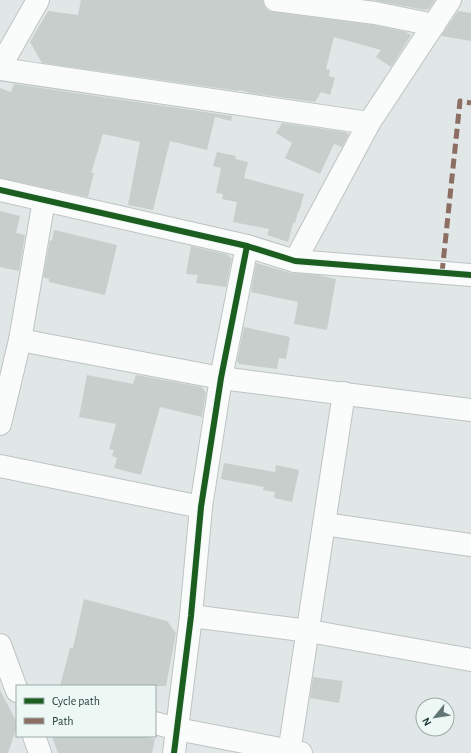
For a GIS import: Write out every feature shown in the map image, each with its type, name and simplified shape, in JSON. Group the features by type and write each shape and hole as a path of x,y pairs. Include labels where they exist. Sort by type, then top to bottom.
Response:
{"street":[{"path":"38,0 6,45 0,68 369,123"},
{"path":"275,0 375,6 434,25"},
{"path":"295,261 369,123 450,0"},
{"path":"0,190 247,246 295,261 471,275"},
{"path":"0,424 20,340 44,200"},
{"path":"174,753 191,616 201,507 221,378 247,246"},
{"path":"20,340 221,378 471,410"},
{"path":"156,723 177,729 293,752 308,631 344,393"},
{"path":"0,466 201,507"},
{"path":"324,524 471,545"},
{"path":"191,616 308,631 471,660"},
{"path":"0,645 12,686"},
{"path":"34,737 40,753"}],"building":[{"path":"81,0 263,0 267,10 273,12 373,25 406,32 411,35 391,67 376,57 381,50 334,37 326,69 330,70 329,76 335,78 330,95 321,92 315,102 42,63 30,42 48,11 78,15"},
{"path":"372,0 435,0 429,9 425,10"},
{"path":"458,11 471,13 471,41 441,36"},
{"path":"14,84 232,116 231,121 215,117 207,150 170,141 153,210 128,205 140,142 103,134 91,173 94,173 88,197 0,178 0,88 11,92"},
{"path":"282,123 345,132 349,134 342,147 334,144 320,174 285,158 292,143 276,133"},
{"path":"217,152 236,156 235,159 248,162 244,178 304,194 295,223 293,223 288,242 267,235 269,229 233,222 237,202 222,199 223,194 216,193 221,168 213,166"},
{"path":"0,211 20,216 16,233 25,235 19,271 0,267"},
{"path":"54,230 117,245 105,295 49,282 49,279 43,277 50,240 52,241"},
{"path":"191,246 229,255 229,257 232,258 226,287 196,283 198,275 186,274"},
{"path":"256,263 291,273 318,275 336,279 327,330 294,324 298,302 251,292"},
{"path":"244,327 290,337 286,359 279,358 277,369 239,364 237,361"},
{"path":"87,375 133,384 136,375 202,387 206,393 202,417 160,407 141,475 114,468 117,458 112,456 114,450 109,449 116,424 79,417"},
{"path":"224,463 275,472 276,465 299,470 292,502 274,498 275,492 263,490 264,487 221,479"},
{"path":"84,599 167,621 176,633 166,686 60,685 70,648 73,648"},
{"path":"313,677 343,681 339,703 310,698"},
{"path":"0,690 16,721 16,729 8,753 0,753"},
{"path":"52,737 144,737 155,739 152,753 58,753"}],"marked path":[{"path":"442,273 460,101 471,103"}],"cycle path":[{"path":"0,190 247,246 295,261 471,275"},
{"path":"174,753 191,616 201,507 221,378 247,246"}]}
